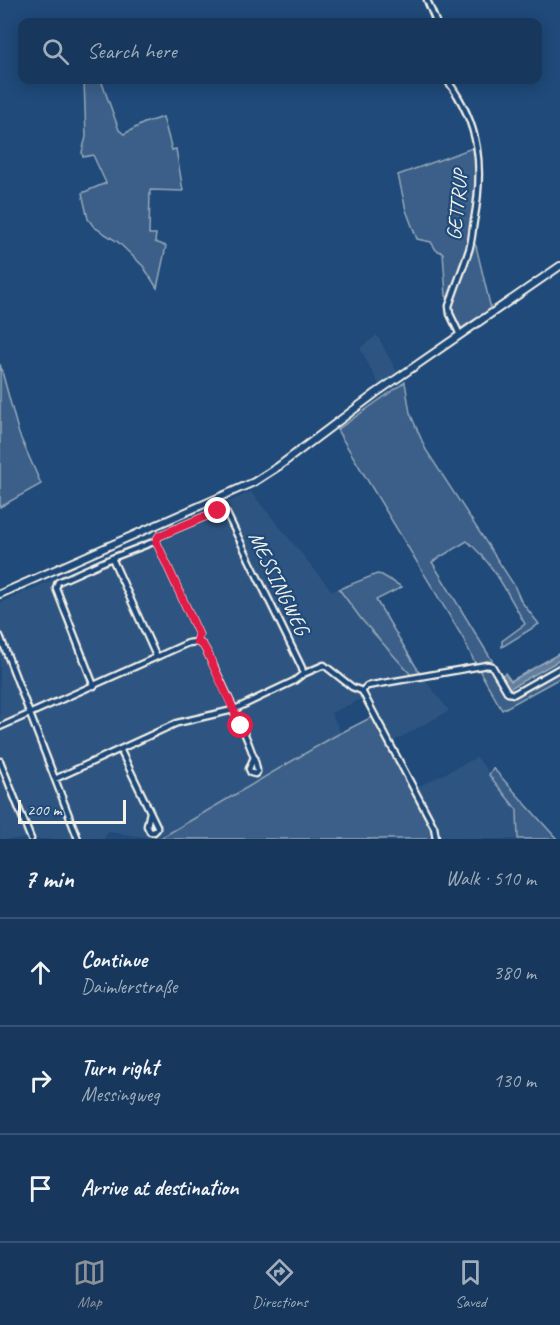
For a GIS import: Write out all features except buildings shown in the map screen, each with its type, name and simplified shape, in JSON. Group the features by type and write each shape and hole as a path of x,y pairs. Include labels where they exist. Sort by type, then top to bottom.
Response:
{"main road":[{"path":"0,594 254,482 376,393 560,266"}],"street":[{"path":"427,0 434,18"},
{"name":"GETTRUP","path":"450,84 459,96 470,119 479,172 479,190 471,243 449,306 451,318 460,334"},
{"name":"MESSINGWEG","path":"156,541 159,536 218,511 226,512 303,674"},
{"path":"94,686 56,586 58,582 112,558 156,541 199,635 197,642"},
{"path":"112,558 156,656"},
{"path":"0,636 78,839"},
{"path":"0,727 156,656 188,643 197,642 203,645 207,652 254,757"},
{"path":"362,692 367,687 487,665 492,666 508,693 514,694 560,668"},
{"path":"55,779 177,723 233,710 294,681 303,674 326,666 352,687 362,692 434,827 436,839"},
{"path":"120,749 150,812"},
{"path":"0,761 31,839"}],"shaded area":[{"path":"84,84 102,84 119,130 124,134 144,123 163,117 172,150 176,149 183,191 150,190 149,234 156,234 155,242 166,246 157,288 143,266 118,242 94,227 88,219 82,193 106,183 93,155 83,157 86,137"},
{"path":"475,147 478,188 466,251 449,299 446,296 443,253 436,250 431,242 417,239 406,210 398,175"},
{"path":"472,240 476,246 491,309 460,329 454,322 450,306"},
{"path":"377,335 398,374 380,387 360,348"},
{"path":"0,364 19,434 41,484 0,507"},
{"path":"405,382 410,413 426,450 514,585 521,601 539,624 502,647 502,641 525,624 500,580 477,550 467,541 432,562 498,673 493,665 476,665 463,638 337,430"},
{"path":"251,492 332,591 339,589 362,620 414,678 423,677 449,711 392,742 368,696 331,713 341,733 159,839 108,832 104,839 0,839 0,603"},
{"path":"377,574 402,587 376,600 421,675 412,676 362,620 339,589"},
{"path":"560,653 560,660 509,689 501,676 505,673 511,681"},
{"path":"478,668 491,668 506,694 514,696 560,669 560,678 502,710"},
{"path":"372,717 434,835 434,839 159,839 333,737"},
{"path":"477,757 517,810 518,839 439,839 438,830 416,788"},
{"path":"493,768 557,839 518,839 517,810 489,775"}],"route":[{"path":"218,511 159,536 156,541 199,635 197,642 203,645 207,652 241,726"}]}
